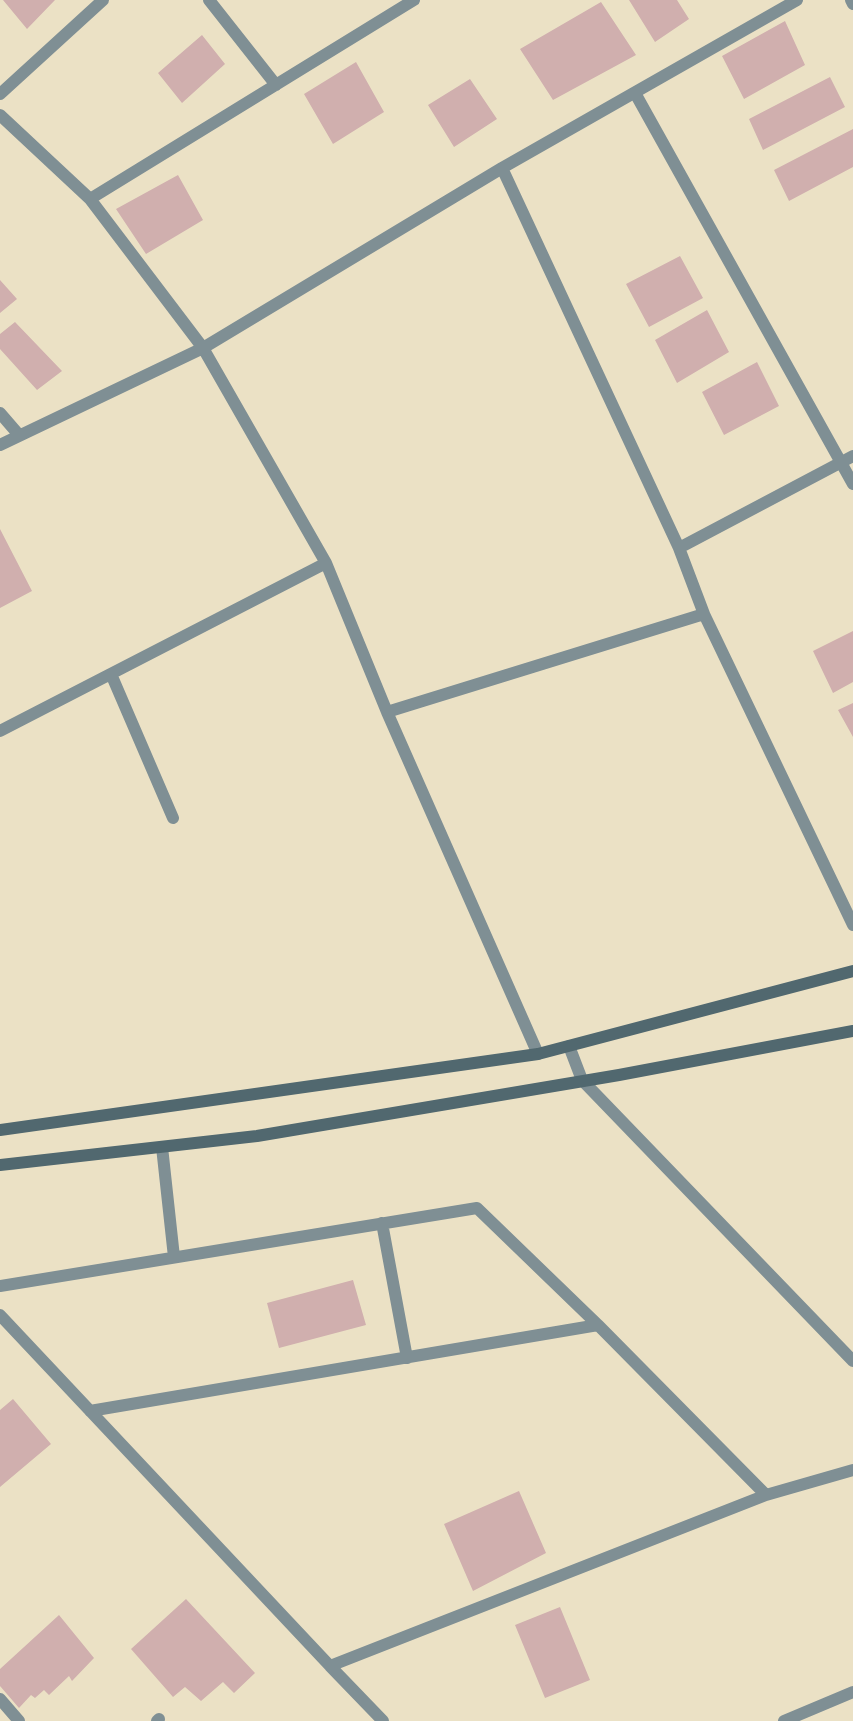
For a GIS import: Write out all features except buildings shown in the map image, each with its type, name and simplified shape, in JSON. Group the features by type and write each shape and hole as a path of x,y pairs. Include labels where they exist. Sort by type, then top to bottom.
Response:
{"main road":[{"path":"0,1130 538,1054 853,971"},
{"path":"0,1165 257,1136 853,1031"}],"street":[{"path":"0,94 103,0"},
{"path":"209,0 276,85"},
{"path":"90,200 414,0"},
{"path":"0,445 203,348 502,168 798,0"},
{"path":"851,0 853,4"},
{"path":"635,93 847,459 853,484"},
{"path":"0,115 90,200 203,348 326,563 387,712 538,1054"},
{"path":"502,168 679,548 704,614 853,925"},
{"path":"0,413 20,435"},
{"path":"679,548 847,459"},
{"path":"0,731 326,563"},
{"path":"387,712 704,614"},
{"path":"112,674 174,818"},
{"path":"569,1046 582,1080 853,1361"},
{"path":"162,1147 174,1257"},
{"path":"0,1286 477,1208 598,1325 766,1495"},
{"path":"382,1223 407,1358"},
{"path":"0,1315 383,1721"},
{"path":"90,1411 598,1325"},
{"path":"330,1666 766,1495 853,1470"},
{"path":"784,1721 853,1692"},
{"path":"0,1699 19,1721"}]}
